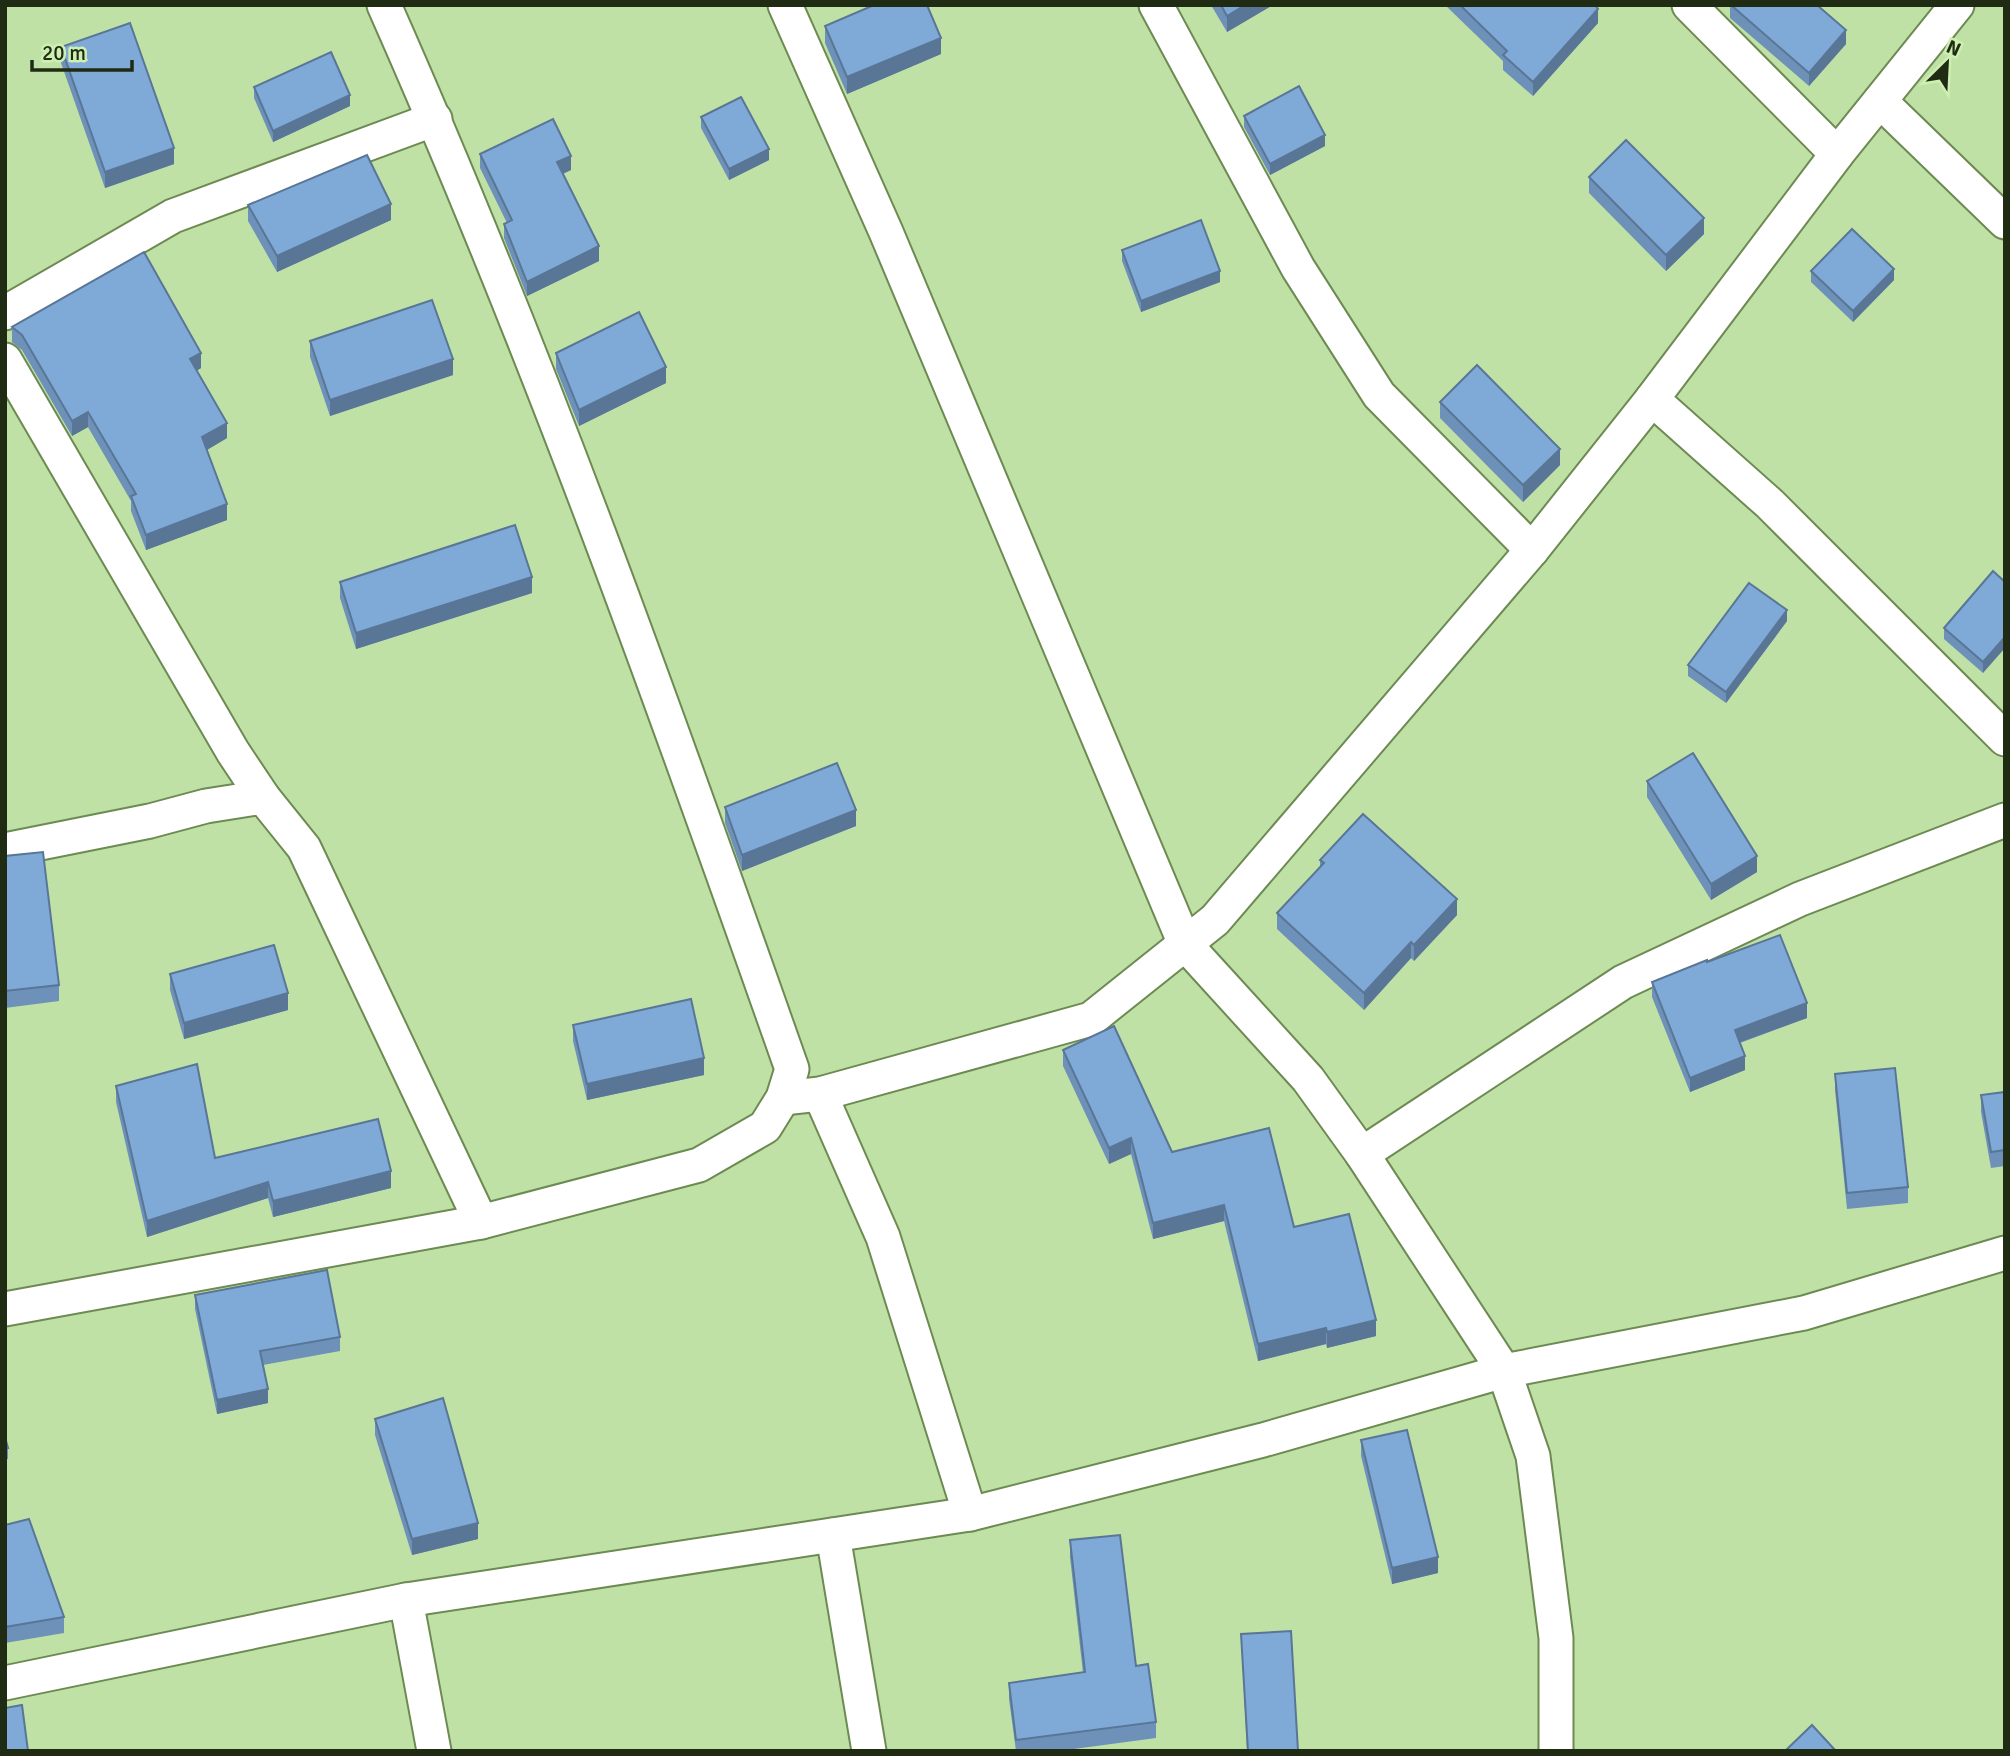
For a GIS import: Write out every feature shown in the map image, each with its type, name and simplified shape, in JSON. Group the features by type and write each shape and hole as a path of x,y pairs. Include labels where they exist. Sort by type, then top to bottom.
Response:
{"street":[{"path":"5,1309 481,1222 699,1165 765,1127 783,1098 792,1069 662,699 530,356 435,119 384,5"},
{"path":"785,5 892,245 1185,944 1308,1079 1362,1154 1504,1371 1533,1456 1556,1638 1556,1751"},
{"path":"1156,5 1297,268 1379,395 1532,550"},
{"path":"1689,5 1837,154"},
{"path":"783,1098 820,1094 1091,1019 1215,920 1532,550 1652,399 1837,154 1956,5"},
{"path":"1880,100 2005,222"},
{"path":"5,313 173,215 435,119"},
{"path":"5,360 233,752 263,797 304,848 481,1222"},
{"path":"1652,399 1770,504 2005,739"},
{"path":"205,806 233,752"},
{"path":"5,850 150,821 205,806 263,797"},
{"path":"1362,1154 1623,982 1800,899 2005,820"},
{"path":"820,1094 883,1237 971,1514"},
{"path":"5,1683 406,1600 971,1514 1263,1440 1504,1371 1804,1313 2005,1252"},
{"path":"833,1535 869,1751"},
{"path":"406,1600 435,1751"}],"building":[{"path":"874,5 927,5 941,38 847,77 825,26"},
{"path":"1221,5 1245,5 1227,16"},
{"path":"1460,5 1595,5 1598,9 1533,82 1503,55 1507,51"},
{"path":"1731,5 1817,5 1846,30 1809,73"},
{"path":"130,23 174,148 105,172 61,47"},
{"path":"331,52 350,95 273,131 254,87"},
{"path":"1299,86 1325,135 1270,164 1244,116"},
{"path":"741,97 769,149 729,169 701,117"},
{"path":"553,119 571,156 557,162 599,246 527,282 504,224 512,220 480,154"},
{"path":"1626,140 1704,218 1666,255 1589,177"},
{"path":"367,155 391,204 277,256 248,205"},
{"path":"1201,220 1220,271 1141,301 1122,250"},
{"path":"1852,229 1894,269 1853,311 1811,271"},
{"path":"144,252 201,353 190,359 227,423 202,437 227,504 146,535 131,496 136,494 88,412 72,421 22,335 12,327"},
{"path":"432,300 453,359 330,400 310,341"},
{"path":"639,312 666,367 579,410 556,353"},
{"path":"1477,365 1560,449 1523,485 1440,402"},
{"path":"515,525 532,577 356,633 340,582"},
{"path":"1993,571 2005,582 2005,637 1983,662 1944,628"},
{"path":"1749,583 1787,610 1726,692 1688,665"},
{"path":"1693,753 1757,856 1711,884 1647,781"},
{"path":"837,763 856,810 742,855 725,807"},
{"path":"1363,814 1457,899 1414,945 1411,942 1364,993 1277,913 1324,863 1320,860"},
{"path":"43,852 59,985 5,991 5,856"},
{"path":"1780,935 1807,1003 1735,1030 1745,1056 1690,1078 1652,982"},
{"path":"274,945 288,993 184,1023 170,974"},
{"path":"691,999 704,1058 587,1084 573,1025"},
{"path":"1114,1026 1172,1152 1269,1128 1294,1227 1349,1214 1376,1320 1327,1332 1326,1328 1258,1344 1224,1205 1153,1223 1131,1138 1109,1148 1063,1050"},
{"path":"197,1064 215,1158 378,1119 391,1171 273,1201 268,1182 147,1221 116,1086"},
{"path":"1895,1068 1908,1187 1847,1193 1835,1074"},
{"path":"2005,1092 2005,1150 1991,1152 1981,1095"},
{"path":"327,1270 340,1337 260,1351 268,1389 217,1400 195,1295"},
{"path":"443,1398 478,1523 412,1539 375,1419"},
{"path":"1407,1430 1438,1557 1392,1568 1361,1440"},
{"path":"29,1519 64,1617 5,1627 5,1525"},
{"path":"1120,1535 1136,1666 1148,1664 1156,1722 1016,1740 1009,1683 1085,1672 1070,1540"},
{"path":"1291,1631 1298,1751 1248,1751 1241,1634"},
{"path":"22,1705 28,1751 5,1751 5,1708"},
{"path":"1812,1725 1836,1751 1785,1751"}]}
